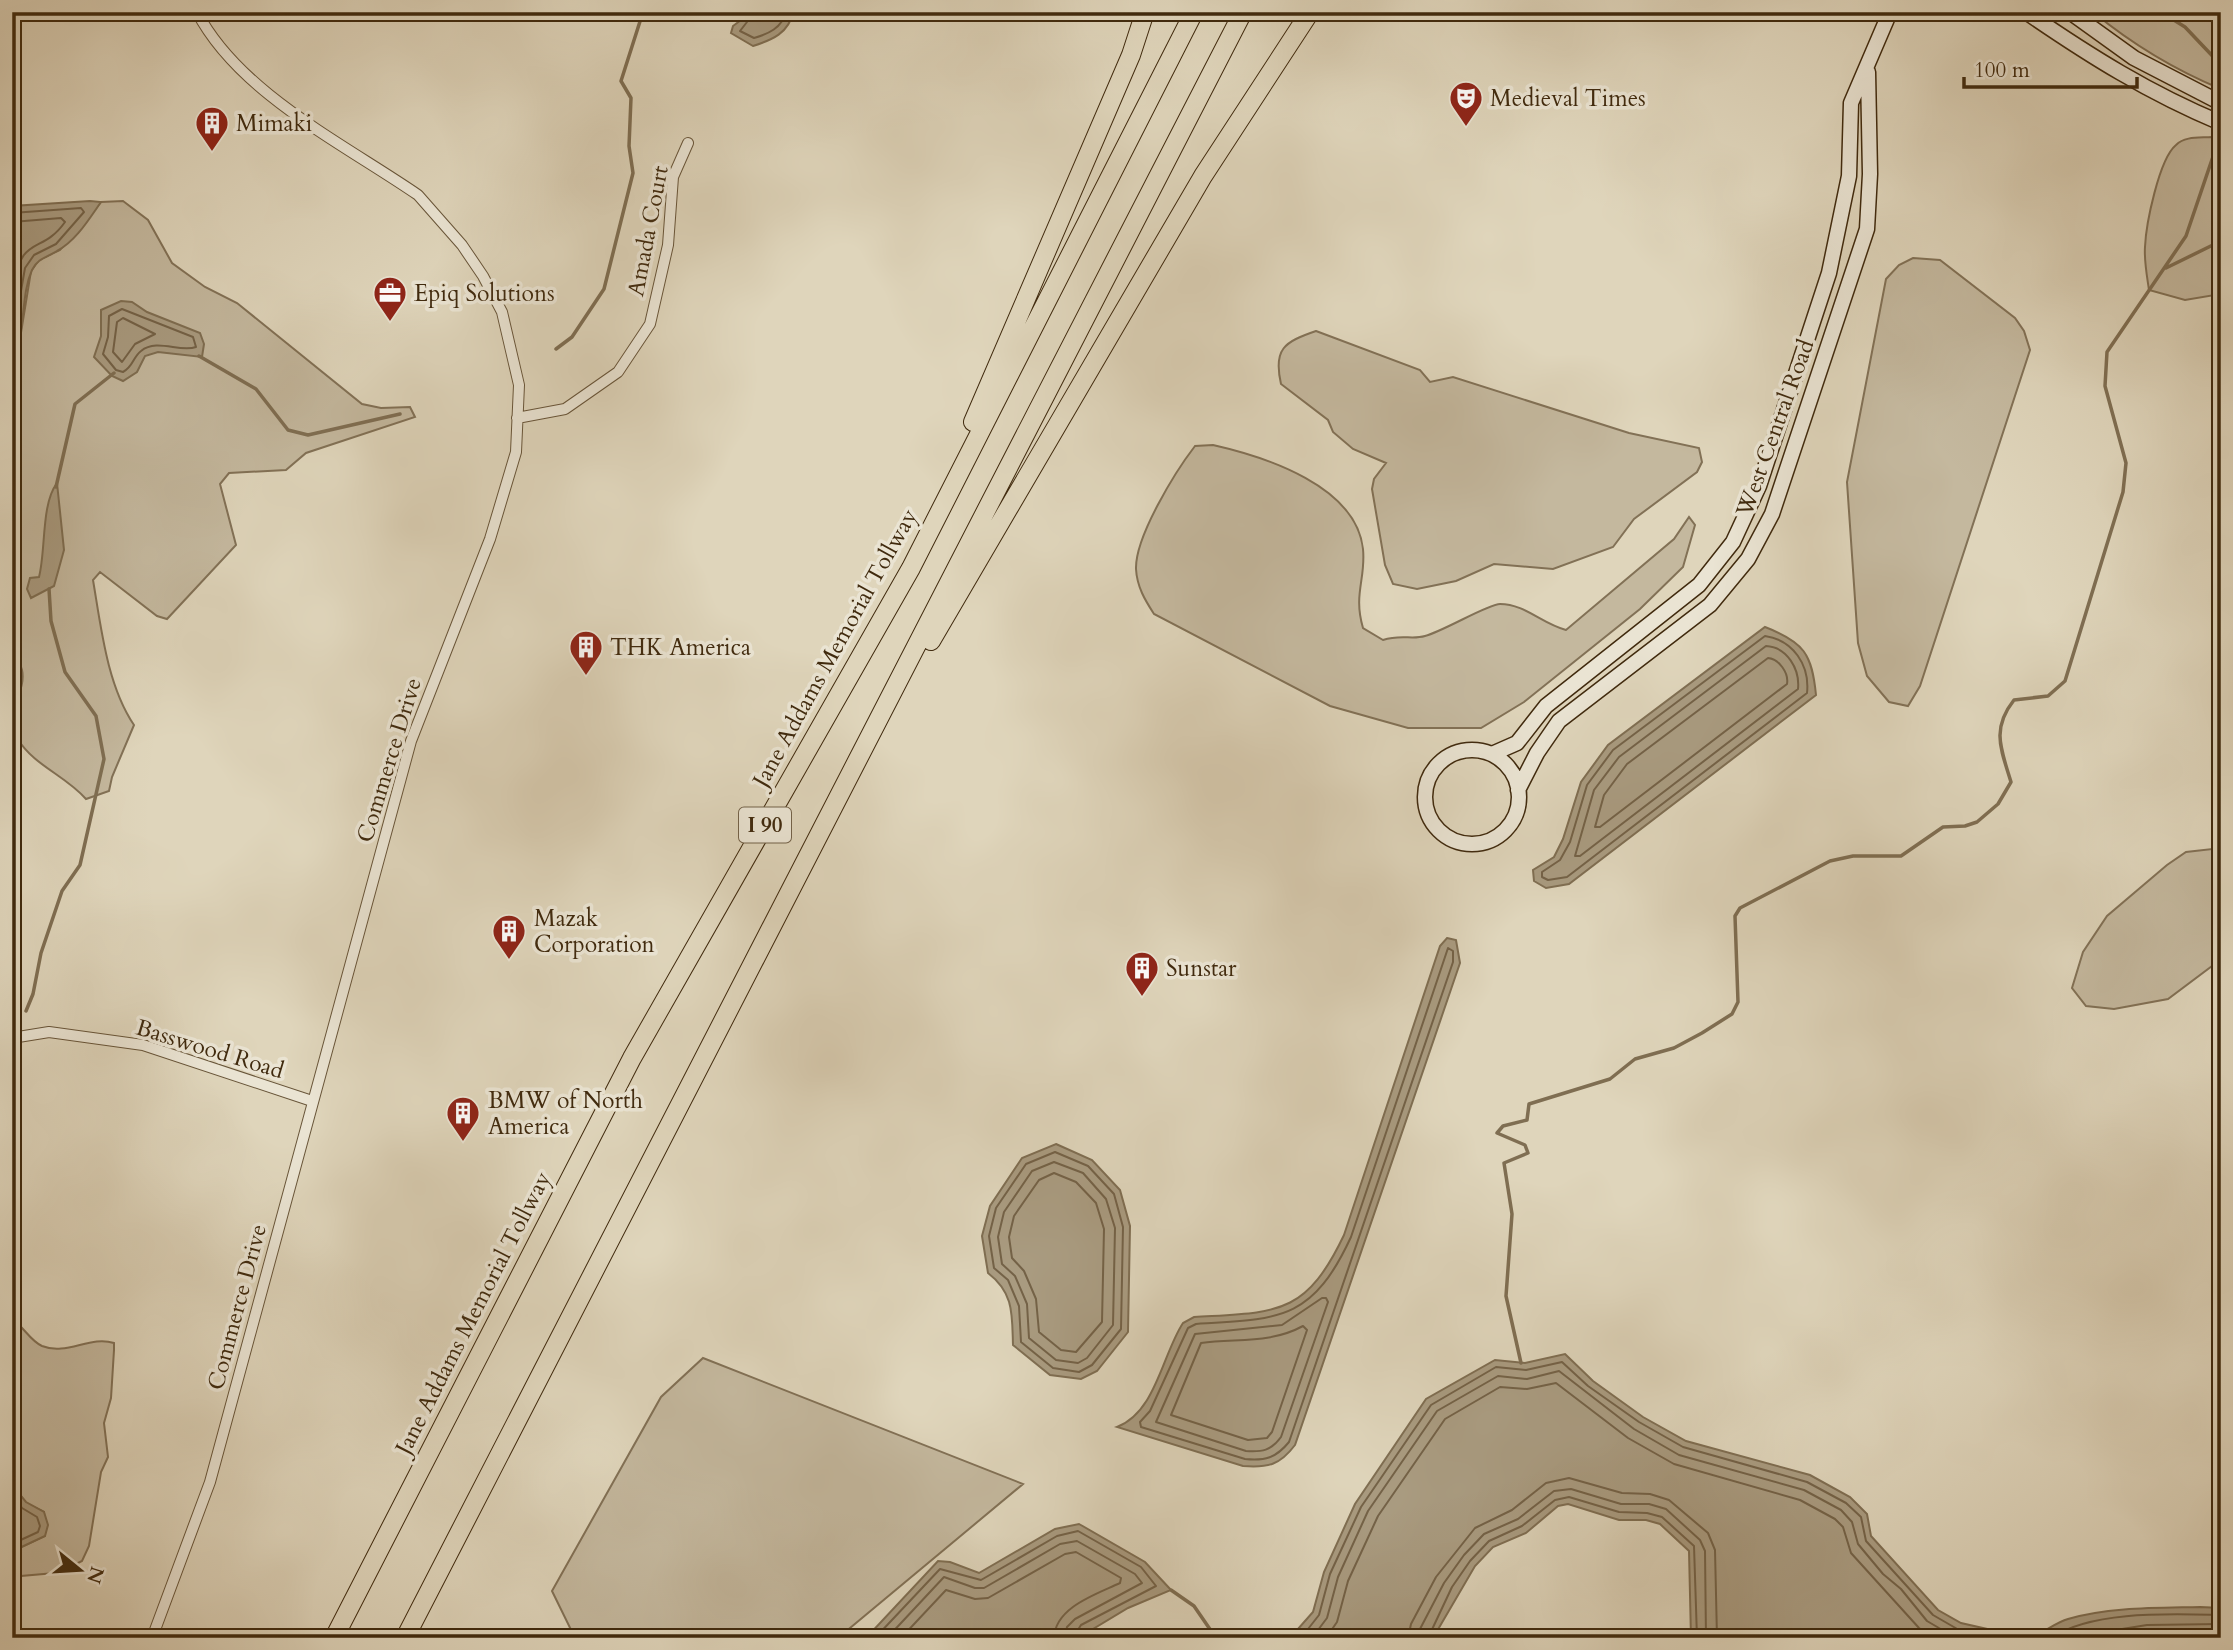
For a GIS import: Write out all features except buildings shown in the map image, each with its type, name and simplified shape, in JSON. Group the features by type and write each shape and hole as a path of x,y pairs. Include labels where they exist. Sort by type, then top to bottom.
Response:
{"highway":[{"path":"911,568 1131,55 1145,12"},
{"name":"Jane Addams Memorial Tollway","path":"334,1638 632,1058 911,568 1194,12"},
{"name":"I 90","path":"408,1638 1243,12"},
{"path":"827,819 1203,176 1310,12"}],"street":[{"name":"Commerce Drive","path":"152,1638 210,1482 411,741 490,539 516,452 519,385 502,312 483,276 441,218 415,192 253,84 210,37 197,12"},
{"name":"West Central Road","path":"1492,754 1517,743 1546,706 1699,585 1733,542 1759,485 1829,273 1849,176 1851,103 1890,12"},
{"path":"2026,12 2120,75 2221,123"},
{"path":"2070,12 2134,58 2221,103"},
{"name":"West Central Road","path":"1518,790 1537,753 1559,722 1586,698 1674,636 1710,605 1740,569 1772,514 1867,229 1870,174 1868,67"},
{"name":"Amada Court","path":"517,418 565,409 618,372 650,324 668,245 673,177 688,143"},
{"path":"1829,273 1851,279"},
{"path":"1780,422 1800,430"},
{"path":"1724,554 1740,569"},
{"path":"1469,750 1492,754 1513,775 1518,790 1515,814 1501,834 1490,840 1465,844 1454,840 1434,824 1428,813 1425,793 1432,772 1458,752 1469,750"},
{"name":"Basswood Road","path":"12,1038 49,1032 143,1045 312,1101"}],"shaded area":[{"path":"2093,12 2221,12 2221,89 2154,55"},
{"path":"2212,137 2221,141 2221,294 2185,300 2149,290 2145,258 2146,237 2154,193 2164,164 2170,152 2180,142"},
{"path":"123,201 148,220 172,263 205,287 237,303 362,404 381,408 410,407 415,417 306,453 286,470 229,473 220,484 236,545 167,619 157,616 100,572 93,580 111,674 134,725 112,777 109,791 86,799 32,756 13,729 13,712 23,679 21,667 12,650 12,356 19,345 31,271 39,260 60,250 101,202"},
{"path":"1913,258 1940,260 2015,318 2024,331 2030,350 1920,686 1908,706 1889,702 1867,676 1858,643 1847,482 1886,279 1899,265"},
{"path":"1316,331 1420,370 1430,382 1453,377 1629,433 1699,448 1702,462 1697,472 1634,519 1613,547 1553,569 1494,564 1456,581 1417,589 1393,584 1385,565 1372,489 1374,479 1386,463 1353,449 1333,432 1328,420 1281,384 1279,362 1283,348"},
{"path":"1213,445 1258,457 1305,478 1344,508 1357,527 1363,549 1359,606 1363,628 1383,640 1425,636 1500,604 1517,607 1566,630 1674,539 1689,517 1695,525 1683,567 1640,609 1524,702 1481,728 1408,728 1330,706 1154,614 1142,593 1137,576 1137,556 1142,540 1167,488 1195,446"},
{"path":"2221,848 2221,957 2216,963 2168,999 2114,1009 2086,1006 2072,988 2083,952 2107,916 2186,852"},
{"path":"12,1320 42,1346 60,1349 105,1341 114,1343 114,1350 111,1398 104,1423 108,1457 101,1472 89,1546 82,1561 55,1573 21,1576 12,1588 15,1550 45,1536 44,1512 26,1503 12,1485"},
{"path":"703,1358 1023,1484 838,1638 575,1638 552,1591 661,1397"}],"water":[{"path":"741,12 793,12 784,30 753,46 731,33 733,26 741,20"},
{"path":"101,202 82,229 64,247 34,266 28,280 20,335 12,356 12,206"},
{"path":"121,301 132,302 147,312 200,333 204,344 202,357 158,352 145,356 137,372 123,381 112,376 94,357 101,336 101,310"},
{"path":"57,483 64,550 54,586 31,598 27,589 30,578 39,577 48,503"},
{"path":"1765,627 1789,638 1804,651 1812,669 1816,695 1569,884 1546,888 1534,881 1533,870 1554,857 1563,839 1581,782 1608,745"},
{"path":"1447,938 1456,940 1460,963 1295,1445 1273,1464 1243,1466 1117,1427 1130,1420 1141,1409 1183,1323 1194,1317 1247,1314 1285,1305 1301,1296 1316,1282 1330,1262 1344,1235 1440,946"},
{"path":"1056,1144 1092,1160 1120,1190 1130,1226 1128,1332 1097,1371 1081,1379 1050,1375 1013,1345 1010,1305 1003,1288 988,1273 982,1236 990,1206 1022,1158"},
{"path":"1565,1354 1593,1381 1643,1417 1686,1441 1810,1475 1850,1497 1867,1514 1871,1536 1938,1610 1961,1623 2027,1638 1691,1638 1689,1551 1660,1524 1646,1520 1619,1520 1568,1504 1558,1506 1526,1533 1493,1547 1475,1566 1433,1638 1290,1638 1313,1612 1324,1572 1355,1504 1426,1399 1495,1360 1525,1363"},
{"path":"12,1485 26,1502 44,1512 48,1525 45,1536 15,1550 12,1564"},
{"path":"1079,1524 1145,1562 1171,1590 1128,1608 1078,1638 866,1638 938,1561 950,1562 979,1573 1055,1529"},
{"path":"2221,1608 2221,1638 2028,1638 2063,1621 2100,1612"}],"waterway":[{"path":"556,349 572,337 604,289 633,173 629,146 631,98 621,81 643,12"},
{"path":"2161,12 2185,27 2221,65"},
{"path":"1521,1363 1506,1296 1512,1214 1504,1163 1528,1153 1525,1145 1497,1133 1503,1126 1527,1120 1529,1104 1610,1079 1635,1059 1674,1048 1732,1014 1738,1002 1735,916 1740,908 1830,861 1853,856 1901,856 1943,827 1965,826 1977,822 1998,804 2011,782 2001,749 2002,720 2014,700 2048,696 2065,681 2123,492 2126,463 2105,386 2107,352 2186,236 2220,136"},
{"path":"2166,268 2221,241"},
{"path":"199,356 256,389 288,430 308,435 400,414"},
{"path":"56,487 75,404 114,373"},
{"path":"26,1011 33,994 41,953 62,891 80,865 104,759 96,716 65,672 51,621 49,589"},
{"path":"1171,1590 1194,1606 1216,1638"}],"place":[{"name":"Medieval Times","path":"1466,128"},
{"name":"Mimaki","path":"212,153"},
{"name":"Epiq Solutions","path":"390,323"},
{"name":"THK America","path":"586,677"},
{"name":"Mazak Corporation","path":"509,961"},
{"name":"Sunstar","path":"1142,998"},
{"name":"BMW of North America","path":"463,1143"}]}
